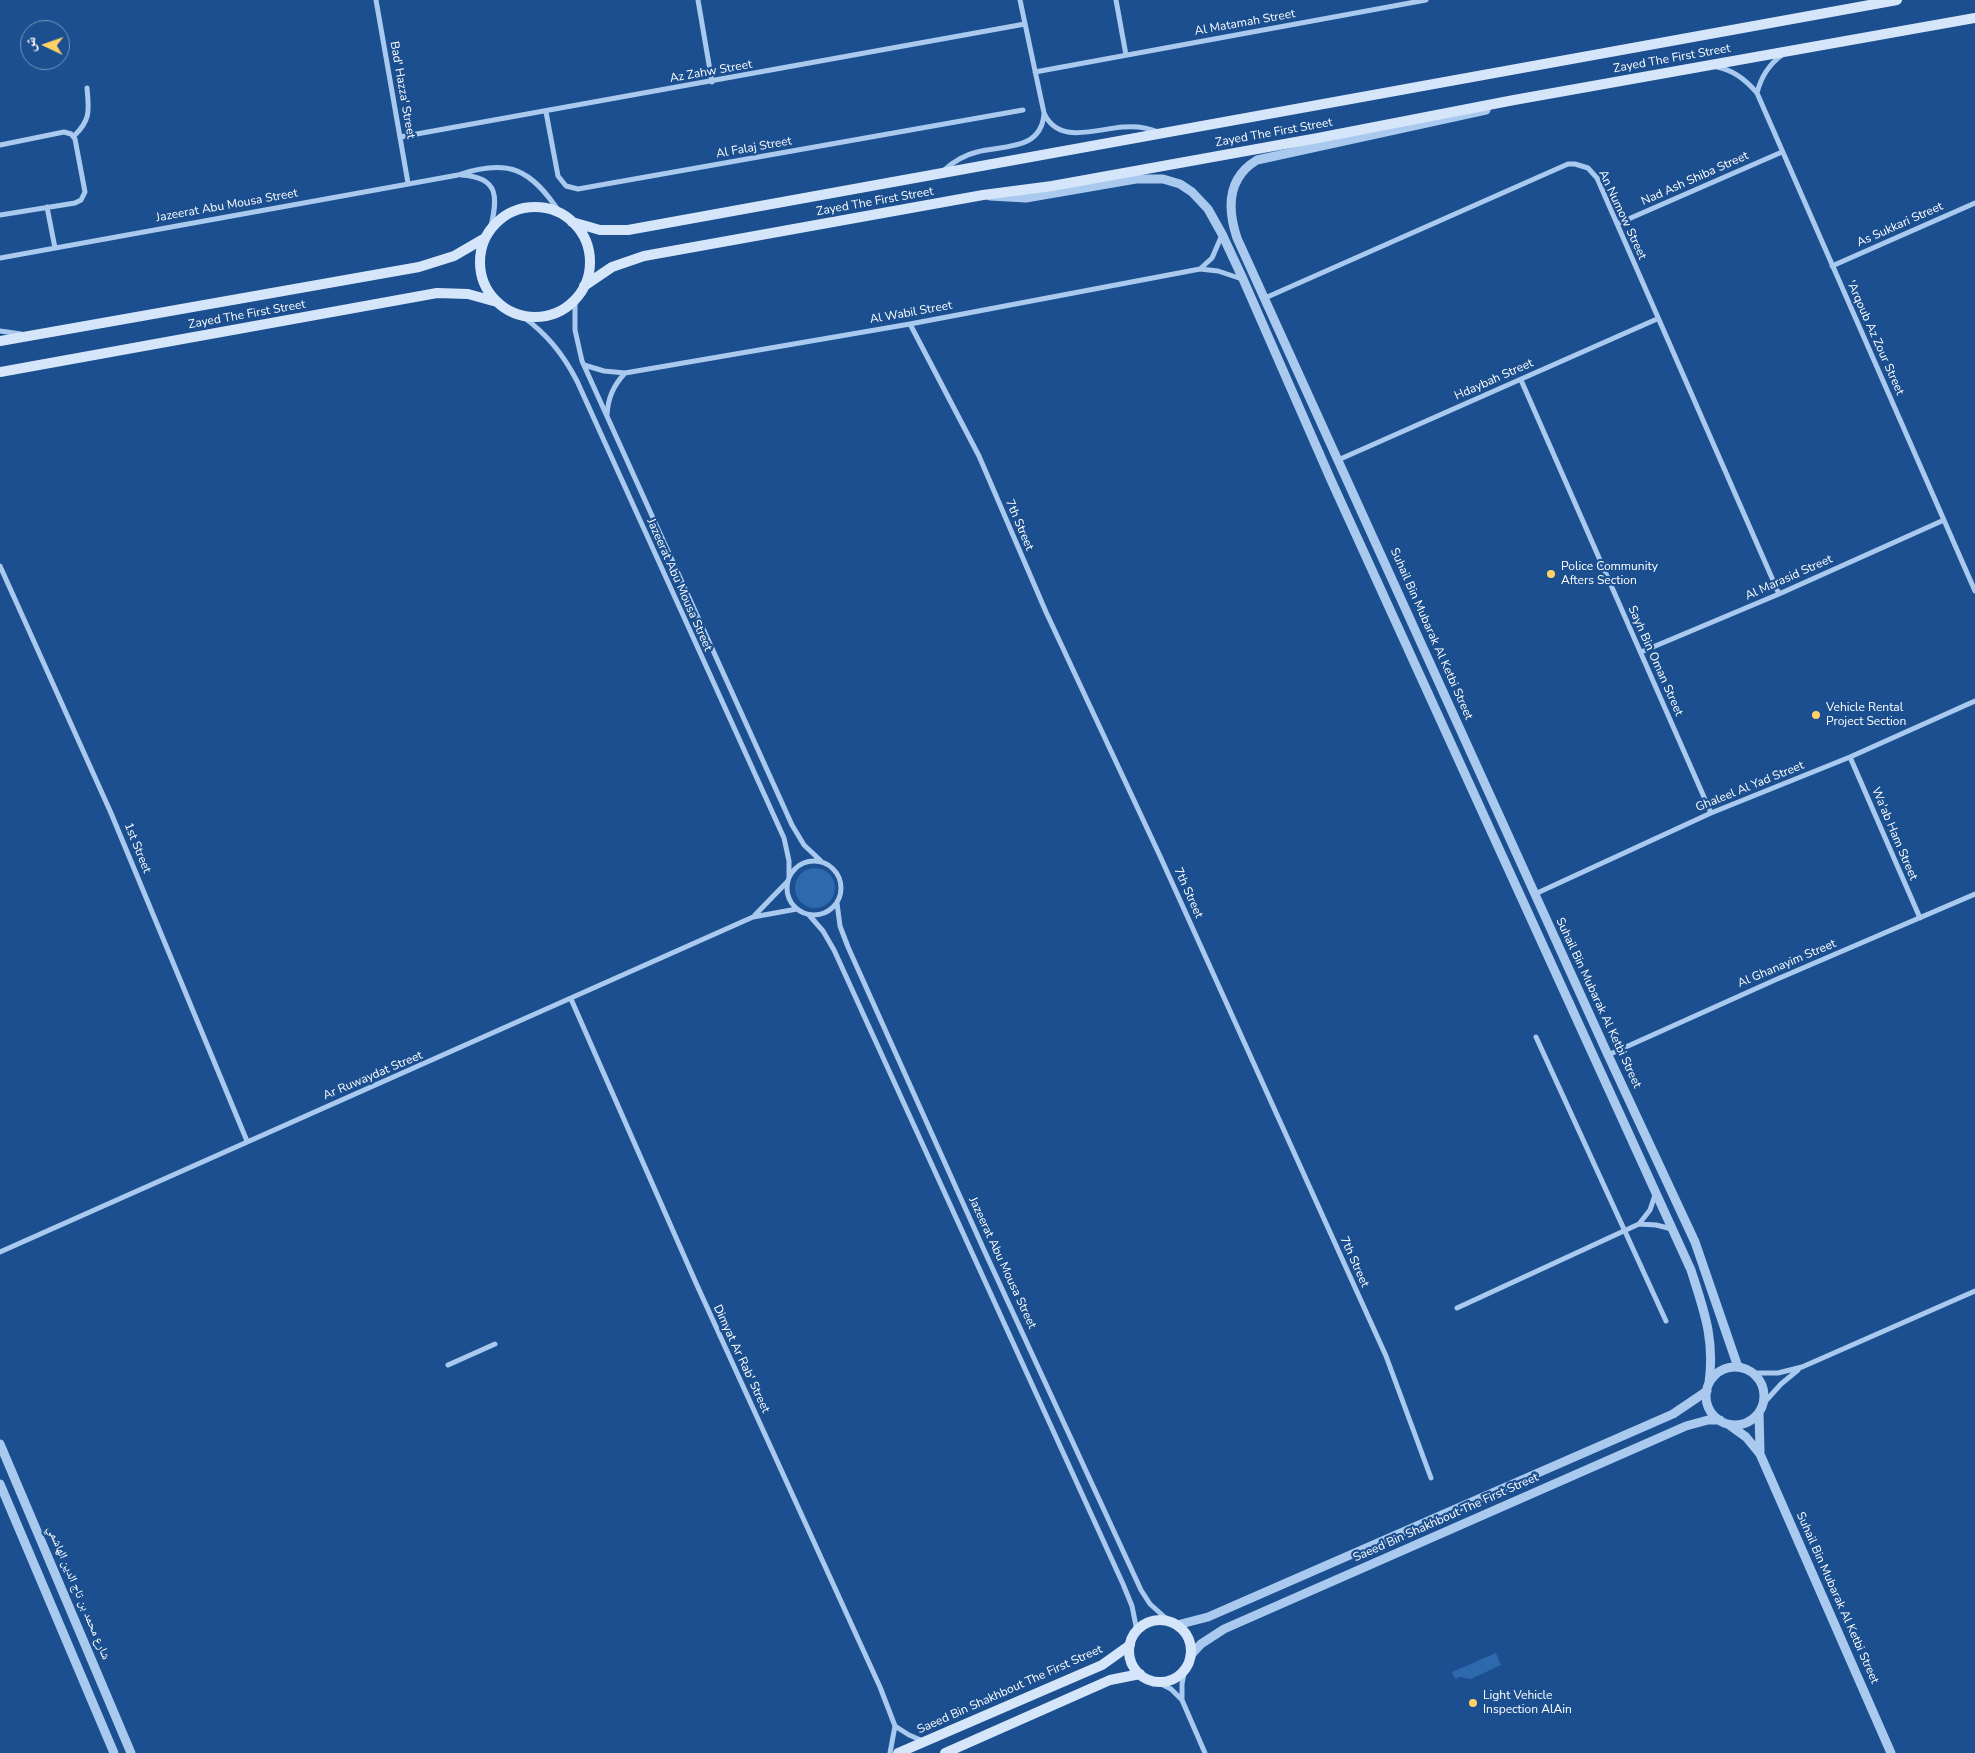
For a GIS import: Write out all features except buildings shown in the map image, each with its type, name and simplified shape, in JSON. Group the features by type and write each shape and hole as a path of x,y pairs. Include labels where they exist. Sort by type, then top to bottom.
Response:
{"main road":[{"name":"Zayed The First Street","path":"572,222 600,230 628,230 1897,0"},
{"name":"Zayed The First Street","path":"584,286 612,266 636,258 983,195 1052,186 1514,100 1975,18"},
{"path":"526,208 543,208 560,213 572,222 584,238 589,257 589,267 584,286 575,299 568,306 542,316 522,316 497,302 482,277 480,257 488,234 509,213 526,208"},
{"name":"Zayed The First Street","path":"0,341 419,267 454,256 488,234"},
{"name":"Zayed The First Street","path":"0,372 437,293 468,294 497,302"},
{"path":"1162,1620 1173,1623 1187,1635 1190,1642 1190,1656 1185,1668 1176,1677 1164,1682 1157,1682 1140,1674 1131,1661 1130,1645 1136,1630 1148,1622 1162,1620"},
{"name":"Saeed Bin Shakhbout The First Street","path":"898,1753 1094,1669 1109,1661 1130,1645"},
{"path":"945,1753 1105,1682 1120,1677 1140,1674"}],"street":[{"name":"Bad' Hazza' Street","path":"376,0 408,183"},
{"path":"698,0 712,82"},
{"path":"1020,0 1044,113 1054,127 1069,133 1132,126 1161,133"},
{"path":"1116,0 1126,55"},
{"name":"Al Matamah Street","path":"1035,72 1426,0"},
{"name":"Az Zahw Street","path":"400,137 1025,24"},
{"path":"1757,93 1759,83 1767,70 1777,58 1786,53"},
{"name":"'Arqoub Az Zour Street","path":"1709,65 1721,67 1741,77 1757,93 1975,591"},
{"path":"74,136 83,126 88,116 87,88"},
{"name":"Suhail Bin Mubarak Al Ketbi Street","path":"1514,100 1500,107 1271,155 1257,160 1247,166 1242,172 1233,189 1231,214 1237,238 1608,1056 1695,1242 1717,1302 1729,1346 1738,1367"},
{"name":"Al Falaj Street","path":"546,112 558,176 566,186 578,189 1023,110"},
{"path":"941,172 954,162 968,155 1018,145 1028,141 1039,129 1044,113"},
{"path":"0,144 64,132 74,136"},
{"path":"0,215 75,203 81,200 84,195 84,189 74,136"},
{"name":"Nad Ash Shiba Street","path":"1617,224 1782,152"},
{"name":"An Numow Street","path":"1265,298 1568,164 1582,165 1593,172 1617,224 1779,594"},
{"name":"Jazeerat Abu Mousa Street","path":"0,258 458,175 490,166 516,170 529,177 540,185 560,213"},
{"name":"Jazeerat Abu Mousa Street","path":"458,175 482,178 490,183 494,189 495,212 488,234"},
{"name":"Suhail Bin Mubarak Al Ketbi Street","path":"983,195 1026,198 1136,179 1164,179 1180,184 1201,200 1208,209 1243,279 1323,463 1691,1270 1709,1329 1712,1357 1708,1387"},
{"name":"As Sukkari Street","path":"1832,266 1975,203"},
{"path":"47,208 55,248"},
{"path":"1200,270 1212,258 1220,243 1222,234"},
{"name":"Al Wabil Street","path":"584,365 604,371 624,373 910,324 1200,270 1218,271 1243,279"},
{"name":"Jazeerat Abu Mousa Street","path":"575,299 575,330 584,365 792,825 804,845 821,861"},
{"name":"Jazeerat Abu Mousa Street","path":"522,316 549,338 560,351 577,381 784,838 788,853 788,879"},
{"name":"Hdaybah Street","path":"1338,460 1657,319"},
{"name":"7th Street","path":"910,324 978,456 1046,612 1160,856 1378,1338 1431,1478"},
{"path":"0,331 29,336"},
{"path":"607,416 609,397 624,373"},
{"name":"Sayh Bin Oman Street","path":"1520,380 1711,813"},
{"name":"Al Marasid Street","path":"1641,652 1779,594 1944,520"},
{"name":"1st Street","path":"0,566 111,813 247,1141"},
{"name":"Ghaleel Al Yad Street","path":"1535,894 1711,813 1850,757 1975,701"},
{"name":"Wa'ab Ham Street","path":"1850,757 1920,918"},
{"path":"806,861 821,861 835,870 840,878 840,895 837,903 824,912 809,914 797,909 788,896 788,879 799,865 806,861"},
{"name":"Ar Ruwaydat Street","path":"753,917 788,879"},
{"name":"Al Ghanayim Street","path":"1608,1056 1775,980 1975,894"},
{"name":"Jazeerat Abu Mousa Street","path":"837,903 840,926 846,942 984,1250 1141,1590 1150,1604 1173,1623"},
{"name":"Ar Ruwaydat Street","path":"0,1252 753,917 797,909"},
{"name":"Jazeerat Abu Mousa Street","path":"809,914 823,931 834,950 1123,1584 1132,1606 1136,1630"},
{"name":"Dimyat Ar Rab' Street","path":"572,999 696,1283 876,1678 895,1726"},
{"path":"1536,1037 1666,1320"},
{"path":"1639,1224 1650,1210 1656,1192"},
{"path":"1457,1308 1639,1224 1656,1224 1672,1229"},
{"path":"1802,1367 1781,1384 1761,1408 1745,1423 1724,1422 1709,1408 1708,1387 1721,1370 1738,1367 1753,1373 1778,1373 1802,1367 1975,1292"},
{"path":"448,1364 495,1344"},
{"path":"1753,1373 1763,1387 1761,1408"},
{"name":"Saeed Bin Shakhbout The First Street","path":"1173,1623 1193,1622 1208,1617 1673,1414 1697,1399 1708,1387"},
{"name":"Suhail Bin Mubarak Al Ketbi Street","path":"1760,1454 1761,1408"},
{"name":"Saeed Bin Shakhbout The First Street","path":"1190,1656 1201,1644 1224,1629 1686,1426 1708,1420 1724,1422"},
{"name":"Suhail Bin Mubarak Al Ketbi Street","path":"1724,1422 1746,1437 1760,1454 1891,1753"},
{"name":"شارع محمد بن تاج الدين الهاشمي","path":"0,1444 131,1753"},
{"path":"0,1484 114,1753"},
{"path":"1182,1700 1185,1668"},
{"path":"1157,1682 1171,1689 1182,1700 1205,1753"},
{"path":"890,1753 895,1726 909,1735 925,1741"}],"shaded area":[{"path":"815,868 829,874 835,888 829,902 815,908 801,902 795,888 801,874"},
{"path":"1496,1653 1501,1665 1471,1679 1460,1677 1455,1679 1452,1672"}],"place":[{"name":"Police Community Afters Section","path":"1551,574"},
{"name":"Vehicle Rental Project Section","path":"1816,715"},
{"name":"Light Vehicle Inspection AlAin","path":"1473,1703"}]}
